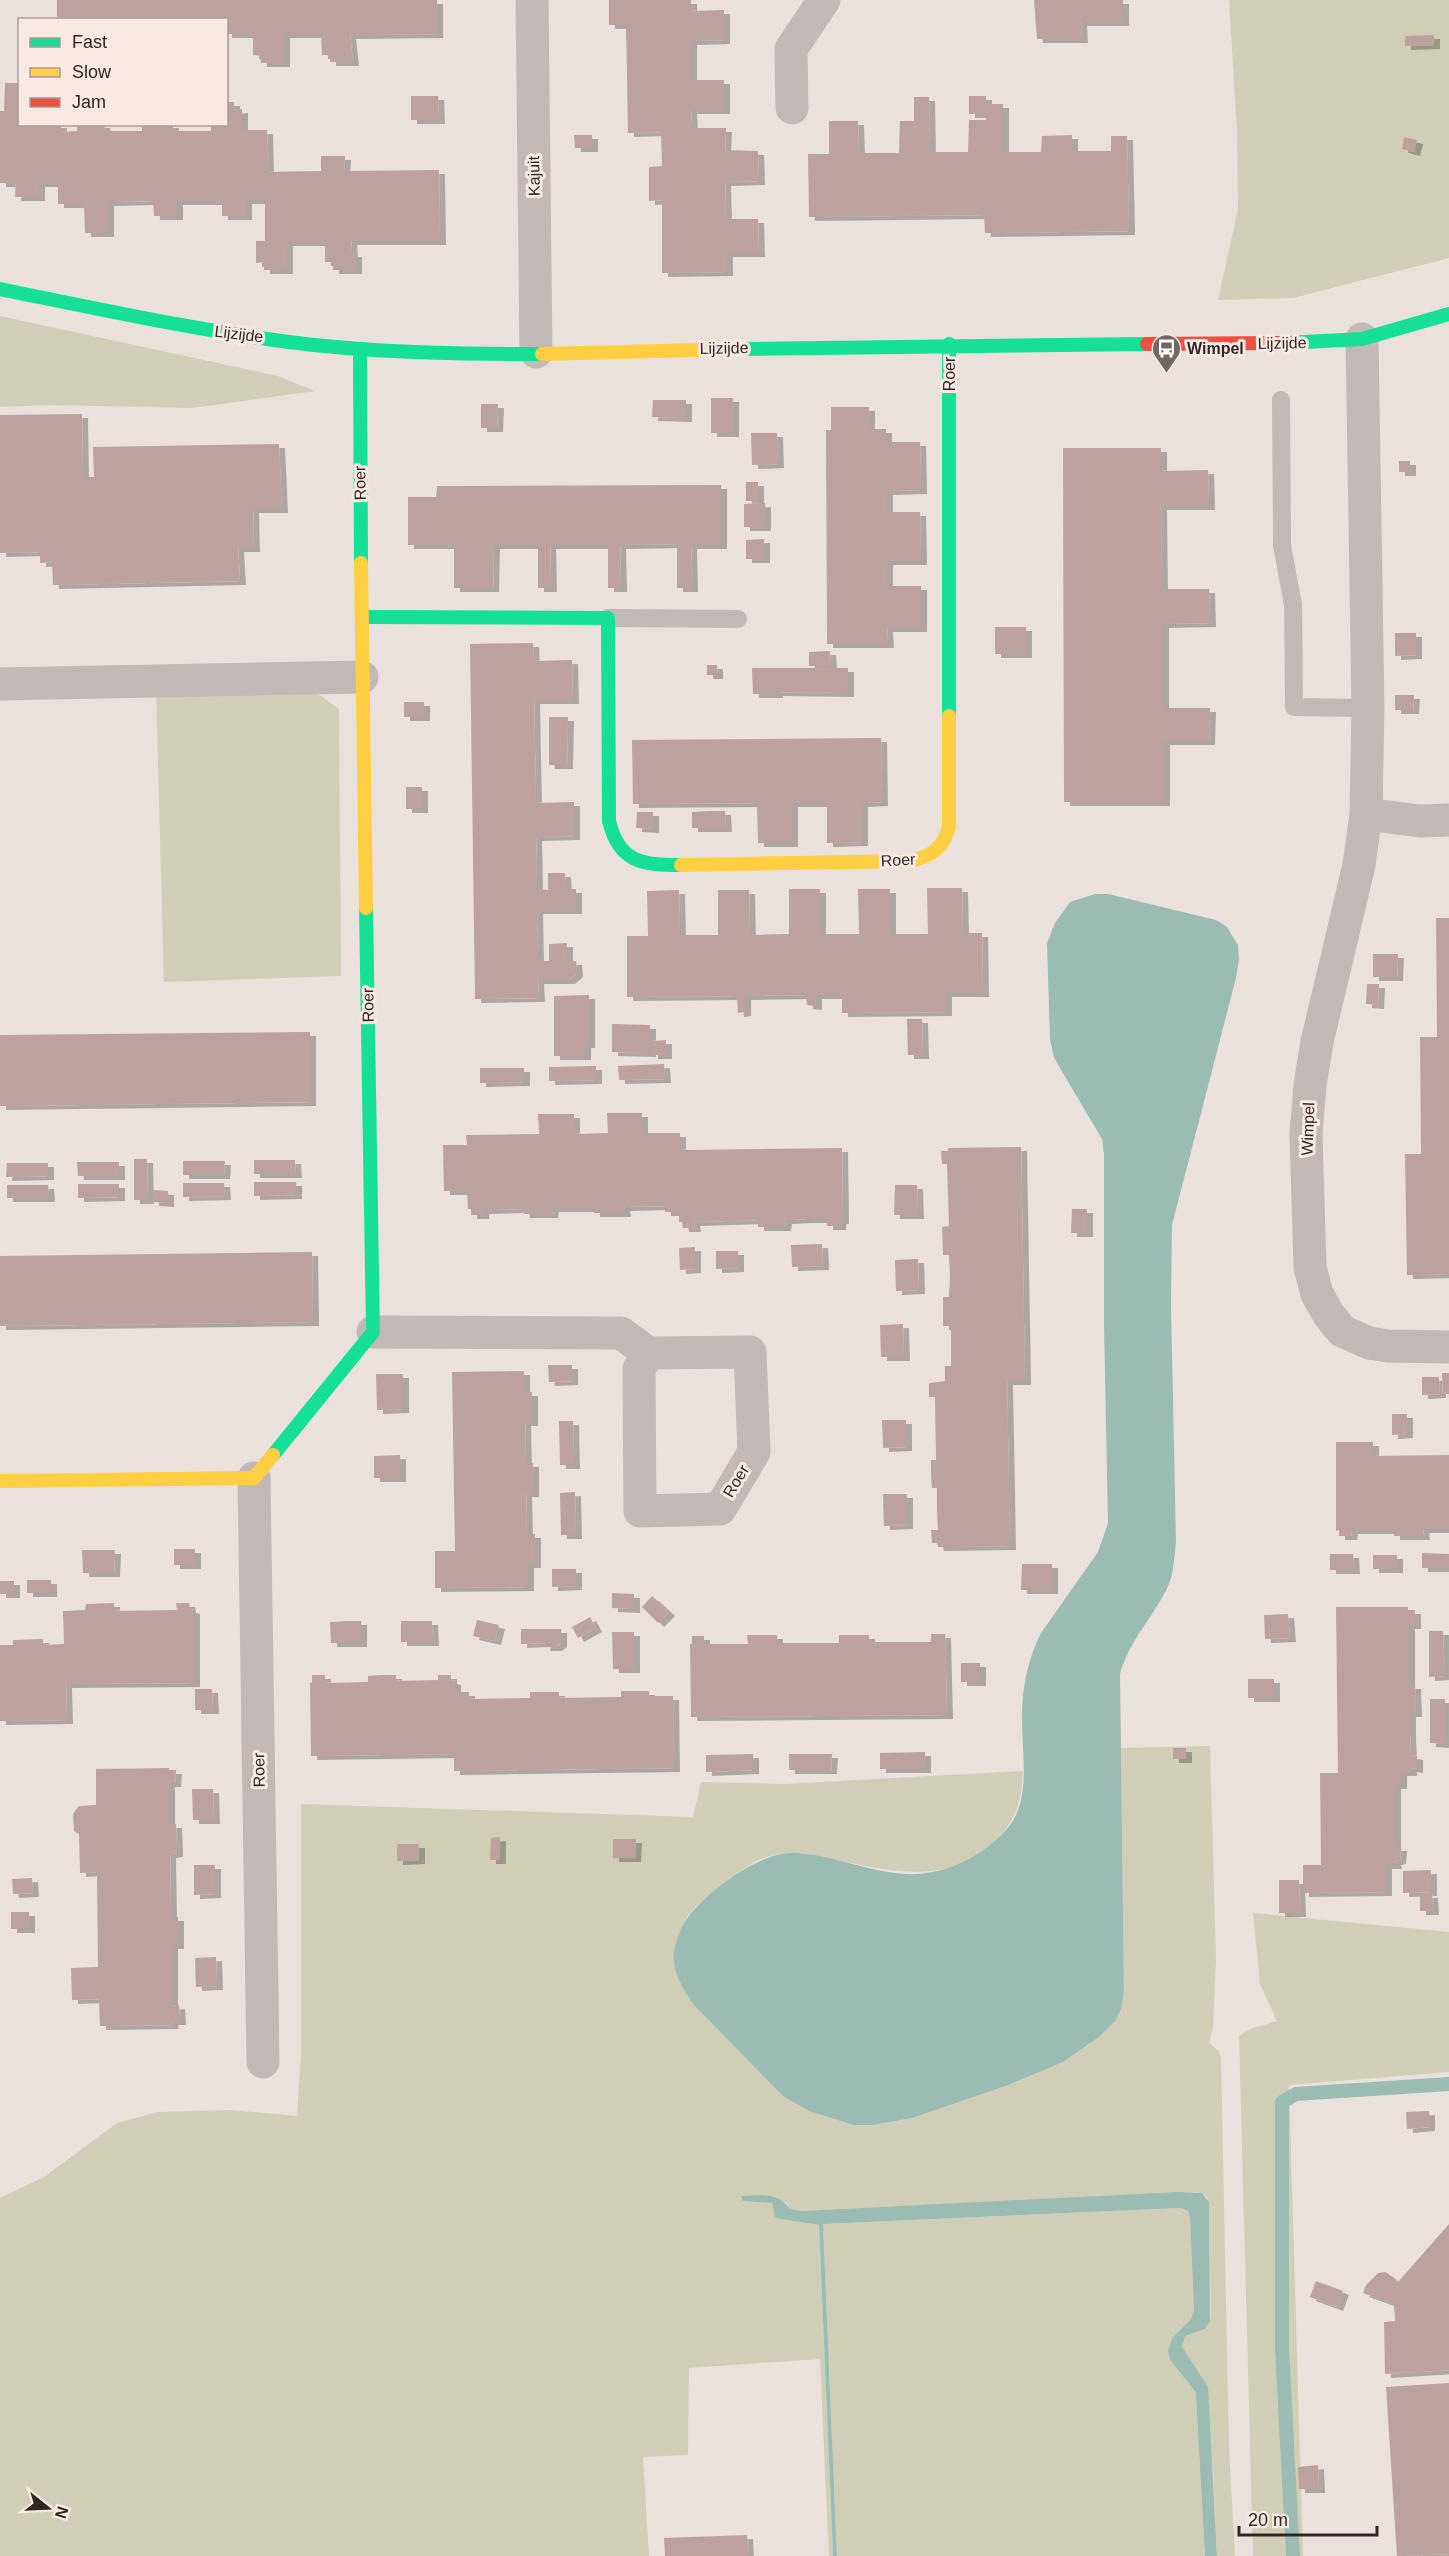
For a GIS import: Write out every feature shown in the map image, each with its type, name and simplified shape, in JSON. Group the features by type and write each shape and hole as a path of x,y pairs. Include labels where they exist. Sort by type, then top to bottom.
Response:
{"street":[{"name":"Kajuit","path":"532,0 536,352"},
{"path":"792,108 791,49 824,0"},
{"name":"Lijzijde","path":"0,289 202,330 360,349 536,352 949,344 1276,343 1362,339 1449,314"},
{"name":"Wimpel","path":"1362,339 1368,708 1366,814 1359,865 1317,1042 1310,1085 1306,1134 1310,1268 1317,1294 1329,1315 1342,1331 1369,1343 1388,1346 1449,1347"},
{"name":"Roer","path":"608,618 609,821 612,837 621,851 631,858 654,865 911,861 926,859 939,851 946,840 949,827 949,344"},
{"name":"Roer","path":"360,349 362,617 374,1332"},
{"path":"362,617 608,618"},
{"path":"0,684 363,677"},
{"path":"1366,814 1420,821 1449,820"},
{"path":"0,1481 254,1478 374,1332 621,1334 648,1353"},
{"name":"Roer","path":"750,1352 754,1452 720,1509 640,1511 639,1369 648,1353 750,1352"},
{"name":"Roer","path":"254,1478 263,2062"}],"lane":[{"path":"1281,400 1282,545 1293,605 1294,708 1368,708"},
{"path":"608,618 738,619"}],"shaded area":[{"path":"1229,0 1449,0 1449,258 1293,298 1218,300 1238,209 1237,130"},
{"path":"0,316 278,376 315,391 192,408 50,405 0,407"},
{"path":"311,689 339,709 341,976 164,982 156,692"},
{"path":"1210,1746 1216,1961 1213,2027 1209,2043 1218,2050 1221,2057 1229,2448 1235,2556 1217,2556 1213,2467 1194,2368 1182,2347 1185,2336 1205,2329 1211,2317 1209,2202 1206,2196 1197,2192 802,2211 790,2209 786,2202 743,2201 772,2203 776,2218 819,2225 833,2556 829,2556 820,2359 689,2368 688,2455 643,2457 649,2556 0,2556 0,2198 44,2177 117,2123 158,2112 231,2110 297,2116 301,2053 301,1804 693,1817 701,1782 785,1784 1023,1771 1019,1803 1007,1828 992,1844 974,1857 955,1866 935,1871 915,1872 872,1867 804,1853 763,1858 721,1885 690,1913 683,1924 674,1950 1008,2085 1063,2062 1099,2037 1124,1991 1121,1748"},
{"path":"1253,1913 1449,1932 1449,2072 1289,2085 1303,2556 1253,2556 1239,2036 1250,2029 1277,2021 1260,1984"},
{"path":"1181,2208 1188,2211 1190,2217 1194,2310 1191,2319 1172,2338 1178,2369 1195,2391 1205,2556 837,2556 823,2224"}],"water":[{"path":"1095,894 1108,894 1216,920 1227,927 1238,945 1239,959 1172,1225 1171,1305 1176,1543 1173,1570 1162,1597 1129,1650 1120,1674 1124,1991 1121,2009 1115,2021 1099,2037 1063,2062 1008,2085 912,2118 872,2125 854,2125 809,2111 783,2096 694,2005 676,1972 674,1951 684,1924 697,1906 722,1884 768,1858 798,1853 888,1872 918,1874 931,1872 955,1865 987,1847 1006,1830 1020,1805 1024,1776 1022,1705 1029,1663 1041,1633 1098,1552 1108,1523 1104,1323 1104,1154 1102,1139 1054,1058 1050,1039 1047,943 1055,923 1070,902"},
{"path":"1179,2192 1202,2193 1209,2202 1210,2321 1205,2329 1185,2336 1182,2347 1208,2387 1217,2556 1205,2556 1195,2391 1170,2360 1168,2351 1172,2338 1191,2319 1194,2310 1190,2217 1188,2211 1181,2208 823,2224 837,2556 833,2556 819,2225 775,2218 772,2203 743,2201 741,2196 775,2197 790,2209 802,2211"}],"building":[{"path":"57,0 437,0 437,34 350,35 353,62 330,62 330,55 322,55 321,34 284,34 284,63 261,63 261,56 253,55 253,34 228,34 228,18 57,18"},
{"path":"609,0 691,0 691,11 724,10 724,40 691,41 691,80 724,80 724,110 691,110 692,128 726,128 725,150 758,151 759,181 725,182 726,219 758,219 759,253 727,253 727,272 662,273 662,200 649,201 649,167 662,166 661,132 628,133 626,25 609,25"},
{"path":"1034,0 1123,0 1123,22 1081,22 1082,39 1037,39"},
{"path":"1434,35 1434,45 1405,46 1405,36"},
{"path":"5,83 18,83 18,126 61,126 61,132 77,131 77,126 104,126 105,131 142,131 142,126 173,126 173,131 211,131 211,126 228,126 228,102 234,102 234,110 242,109 242,130 267,130 268,172 321,171 321,156 345,156 344,171 439,170 440,241 351,241 352,253 356,253 356,270 333,270 333,262 325,262 325,242 287,242 287,270 264,270 264,262 256,263 256,241 265,241 265,200 246,200 246,216 222,216 222,201 177,201 177,216 154,216 153,201 108,202 108,233 85,233 84,204 58,204 58,183 39,183 39,197 15,197 16,183 0,183 0,111 4,111"},
{"path":"411,96 438,96 439,120 411,120"},
{"path":"969,96 986,96 986,104 1003,104 1003,152 1041,152 1042,136 1072,135 1072,151 1111,151 1111,136 1127,136 1129,231 985,233 984,215 809,217 808,154 829,154 829,121 858,121 859,153 899,153 900,121 914,121 914,97 929,97 930,152 968,152 969,120 986,120 986,114 969,114"},
{"path":"574,135 592,135 592,148 575,148"},
{"path":"1404,137 1417,140 1414,152 1402,149"},
{"path":"711,398 733,398 733,433 711,433"},
{"path":"653,400 686,400 686,418 652,417"},
{"path":"481,404 498,404 497,428 481,428"},
{"path":"831,407 869,407 869,429 886,429 886,442 920,442 921,490 887,491 887,512 920,512 921,561 887,561 887,586 921,586 921,628 887,628 888,644 827,644 826,430 831,430"},
{"path":"82,414 83,477 94,477 93,447 279,444 282,509 253,509 254,548 238,548 240,581 53,585 52,562 40,563 40,552 0,553 0,415"},
{"path":"751,433 777,433 778,464 752,465"},
{"path":"1063,448 1161,448 1161,471 1208,470 1209,506 1161,506 1162,589 1209,589 1210,623 1163,624 1163,708 1210,708 1209,741 1164,741 1164,802 1064,802"},
{"path":"1399,461 1410,461 1410,472 1399,472"},
{"path":"746,482 758,482 758,501 746,501"},
{"path":"721,485 721,545 691,545 692,588 677,588 677,544 620,545 621,588 608,588 608,545 550,545 551,588 538,588 538,545 494,545 493,588 454,588 454,545 408,545 408,497 436,497 437,486"},
{"path":"765,503 765,527 744,527 744,504"},
{"path":"764,539 764,559 746,559 746,540"},
{"path":"995,627 1026,627 1026,654 995,654"},
{"path":"1395,633 1416,633 1416,655 1395,656"},
{"path":"533,643 534,661 572,660 573,700 534,700 536,803 574,802 574,836 536,837 537,889 548,890 548,873 565,873 566,889 576,889 576,910 537,910 538,961 549,961 549,944 567,943 567,961 576,961 577,973 569,980 538,980 539,998 475,999 470,644"},
{"path":"830,651 831,666 809,666 809,652"},
{"path":"707,665 717,665 717,675 707,675"},
{"path":"752,668 848,668 848,693 753,694"},
{"path":"1395,695 1414,695 1413,710 1395,710"},
{"path":"404,702 424,702 424,717 404,717"},
{"path":"549,717 568,717 567,765 549,765"},
{"path":"881,738 882,802 862,803 862,842 827,843 827,803 792,803 792,843 758,843 757,803 633,804 632,740"},
{"path":"406,787 422,787 422,809 406,809"},
{"path":"725,811 726,828 692,828 692,812"},
{"path":"637,812 653,812 653,829 636,828"},
{"path":"927,888 962,888 963,933 982,933 983,993 946,993 946,1012 842,1013 842,995 816,995 816,1006 807,1005 806,995 745,996 745,1012 738,1013 737,996 627,997 627,936 648,936 647,891 679,890 680,935 718,935 718,890 749,890 750,935 789,934 789,889 820,889 820,934 859,934 858,889 890,889 890,934 928,934"},
{"path":"1436,918 1449,918 1449,1274 1407,1275 1405,1154 1421,1154 1420,1037 1437,1037"},
{"path":"1373,954 1398,954 1397,977 1373,977"},
{"path":"1367,984 1379,984 1378,1005 1366,1004"},
{"path":"589,995 589,1044 585,1044 585,1056 554,1056 554,996"},
{"path":"907,1019 922,1019 923,1055 908,1055"},
{"path":"612,1024 650,1025 650,1053 612,1052"},
{"path":"310,1032 310,1102 0,1106 0,1035"},
{"path":"666,1040 666,1055 652,1055 652,1041"},
{"path":"664,1064 665,1079 619,1080 618,1066"},
{"path":"596,1066 596,1080 549,1081 549,1067"},
{"path":"480,1068 524,1068 524,1082 480,1083"},
{"path":"607,1113 642,1113 642,1133 680,1133 680,1150 842,1148 843,1220 840,1220 840,1226 827,1226 827,1219 807,1219 786,1220 785,1227 758,1227 758,1220 694,1222 695,1228 683,1228 682,1222 679,1222 679,1212 665,1212 665,1206 624,1207 625,1213 594,1213 594,1208 553,1208 552,1214 524,1214 523,1209 483,1210 483,1215 471,1215 471,1209 468,1209 467,1191 444,1191 443,1145 467,1145 466,1135 539,1134 538,1114 574,1114 574,1134 608,1133"},
{"path":"1021,1147 1025,1381 1007,1381 1010,1546 938,1547 937,1543 932,1543 931,1530 938,1530 937,1488 932,1488 931,1475 931,1460 936,1460 935,1397 929,1397 929,1383 945,1381 945,1366 951,1366 951,1326 943,1326 943,1297 949,1297 950,1276 949,1255 943,1255 942,1227 949,1226 947,1164 942,1164 941,1151 948,1151 948,1148"},
{"path":"134,1159 147,1159 148,1200 134,1200"},
{"path":"254,1160 295,1160 296,1174 254,1174"},
{"path":"183,1161 225,1161 224,1175 183,1175"},
{"path":"77,1162 119,1162 119,1176 78,1176"},
{"path":"7,1163 48,1163 48,1176 6,1177"},
{"path":"254,1182 296,1182 296,1195 254,1196"},
{"path":"183,1183 224,1183 225,1196 183,1197"},
{"path":"78,1184 119,1184 119,1197 78,1198"},
{"path":"7,1185 48,1185 49,1198 7,1198"},
{"path":"895,1185 917,1185 918,1215 894,1215"},
{"path":"153,1190 168,1191 168,1203 153,1202"},
{"path":"1072,1209 1087,1209 1087,1233 1071,1233"},
{"path":"822,1244 823,1266 792,1267 791,1245"},
{"path":"695,1247 695,1269 680,1270 679,1248"},
{"path":"716,1251 738,1251 738,1268 716,1269"},
{"path":"312,1252 313,1322 0,1326 0,1256"},
{"path":"918,1259 919,1290 896,1291 895,1260"},
{"path":"903,1324 904,1357 881,1357 880,1325"},
{"path":"548,1365 572,1365 572,1381 549,1382"},
{"path":"524,1371 524,1392 532,1392 532,1422 525,1422 526,1463 533,1463 533,1493 526,1493 527,1534 535,1534 535,1564 528,1564 528,1587 435,1588 435,1551 455,1551 452,1372"},
{"path":"1442,1373 1449,1373 1449,1394 1443,1394"},
{"path":"376,1374 403,1374 403,1409 377,1410"},
{"path":"1422,1377 1439,1377 1440,1394 1422,1395"},
{"path":"1392,1414 1407,1414 1407,1434 1392,1435"},
{"path":"882,1420 906,1420 906,1447 883,1448"},
{"path":"559,1421 573,1421 574,1465 560,1465"},
{"path":"1336,1442 1373,1442 1373,1456 1449,1455 1449,1529 1423,1529 1424,1536 1394,1536 1394,1530 1352,1530 1351,1536 1339,1536 1339,1530 1336,1531"},
{"path":"400,1455 400,1478 374,1478 374,1456"},
{"path":"575,1492 576,1535 561,1535 560,1493"},
{"path":"883,1494 907,1494 907,1525 884,1526"},
{"path":"174,1549 195,1549 195,1565 174,1565"},
{"path":"82,1550 115,1550 114,1573 83,1573"},
{"path":"1422,1553 1449,1554 1449,1568 1422,1568"},
{"path":"1330,1554 1353,1554 1354,1570 1330,1570"},
{"path":"1373,1555 1397,1555 1397,1569 1373,1569"},
{"path":"1022,1564 1052,1564 1052,1590 1021,1590"},
{"path":"552,1569 576,1569 576,1586 552,1587"},
{"path":"27,1580 51,1580 51,1593 27,1593"},
{"path":"0,1581 14,1581 14,1594 0,1594"},
{"path":"612,1593 634,1594 634,1609 612,1608"},
{"path":"652,1596 669,1612 658,1623 642,1607"},
{"path":"114,1603 114,1611 177,1610 176,1603 189,1603 190,1609 194,1610 194,1683 66,1684 67,1720 0,1721 0,1645 13,1645 13,1640 43,1639 43,1645 64,1644 63,1611 85,1610 86,1604"},
{"path":"1336,1607 1408,1607 1408,1610 1415,1610 1415,1625 1409,1625 1409,1685 1415,1685 1416,1713 1410,1713 1410,1735 1411,1755 1417,1756 1417,1769 1411,1768 1411,1772 1401,1772 1401,1785 1395,1785 1395,1847 1401,1847 1400,1860 1395,1861 1396,1865 1386,1865 1386,1892 1303,1893 1303,1865 1321,1865 1320,1773 1338,1773"},
{"path":"1288,1614 1290,1638 1265,1639 1264,1615"},
{"path":"590,1617 596,1628 578,1638 572,1627"},
{"path":"477,1620 499,1625 495,1641 473,1636"},
{"path":"361,1621 361,1643 331,1643 330,1622"},
{"path":"401,1621 432,1621 433,1642 401,1642"},
{"path":"521,1629 561,1629 561,1643 556,1647 544,1647 545,1643 521,1644"},
{"path":"1429,1631 1443,1631 1444,1676 1429,1677"},
{"path":"612,1632 634,1632 634,1669 613,1669"},
{"path":"931,1634 945,1634 947,1715 691,1717 690,1644 692,1644 692,1636 704,1636 704,1644 748,1644 747,1635 777,1635 777,1643 839,1643 839,1635 869,1635 869,1642 931,1642"},
{"path":"961,1663 980,1663 980,1682 961,1682"},
{"path":"312,1675 325,1675 325,1683 368,1682 368,1676 381,1675 396,1675 396,1681 438,1680 438,1675 451,1675 451,1680 455,1681 455,1692 469,1692 469,1699 530,1698 530,1692 559,1692 559,1698 621,1697 621,1691 649,1691 649,1696 673,1696 674,1768 454,1771 454,1754 311,1756 310,1682 312,1683"},
{"path":"1248,1679 1274,1679 1274,1698 1248,1698"},
{"path":"195,1689 212,1689 213,1710 195,1710"},
{"path":"1430,1699 1445,1699 1445,1744 1430,1743"},
{"path":"1173,1748 1186,1748 1186,1759 1173,1759"},
{"path":"925,1752 925,1769 880,1769 880,1753"},
{"path":"753,1754 753,1770 706,1772 706,1755"},
{"path":"789,1754 832,1754 831,1770 789,1770"},
{"path":"169,1768 169,1770 176,1770 175,1783 169,1783 169,1824 176,1824 177,1853 170,1854 171,1917 178,1917 178,1945 172,1945 172,2006 179,2005 180,2021 172,2021 173,2025 100,2026 99,1999 72,2000 71,1968 98,1967 97,1872 80,1873 79,1834 74,1831 73,1814 79,1806 96,1805 96,1769"},
{"path":"192,1789 213,1789 214,1820 193,1820"},
{"path":"500,1837 500,1860 490,1860 491,1838"},
{"path":"613,1839 636,1839 635,1858 613,1858"},
{"path":"397,1844 419,1844 419,1860 397,1861"},
{"path":"194,1865 215,1865 215,1894 194,1895"},
{"path":"1431,1870 1431,1892 1403,1893 1403,1871"},
{"path":"32,1878 33,1893 13,1894 12,1879"},
{"path":"1279,1880 1299,1880 1300,1913 1279,1913"},
{"path":"1420,1894 1432,1894 1433,1911 1420,1911"},
{"path":"11,1912 29,1912 29,1929 11,1929"},
{"path":"216,1957 217,1986 196,1987 195,1958"},
{"path":"1429,2111 1429,2127 1407,2129 1406,2112"},
{"path":"1449,2224 1449,2370 1385,2374 1384,2322 1395,2321 1394,2304 1363,2293 1366,2285 1378,2273 1386,2272 1398,2282"},
{"path":"1316,2281 1343,2291 1337,2307 1310,2297"},
{"path":"1449,2383 1449,2554 1397,2556 1386,2387"},
{"path":"1318,2465 1319,2489 1299,2489 1298,2467"},
{"path":"747,2535 748,2556 665,2556 664,2538"}],"waterway":[{"path":"1293,2556 1282,2349 1282,2102 1296,2094 1449,2084"}],"traffic: fast":[{"path":"0,289 195,328 314,345 371,350 542,354"},
{"path":"1285,343 1362,339 1449,314"},
{"path":"949,344 949,716"},
{"path":"738,349 1147,344"},
{"path":"360,349 361,563"},
{"path":"362,617 608,618 609,821 613,835 619,846 634,859 655,864 681,865"},
{"path":"273,1455 373,1332 366,908"}],"traffic: slow":[{"path":"542,354 738,349"},
{"path":"361,563 366,908"},
{"path":"681,865 911,861 931,854 940,846 949,827 949,716"},
{"path":"0,1481 254,1478 273,1455"}],"traffic: jam":[{"path":"1147,344 1285,343"}],"place":[{"name":"Wimpel","path":"1166,374"}]}
